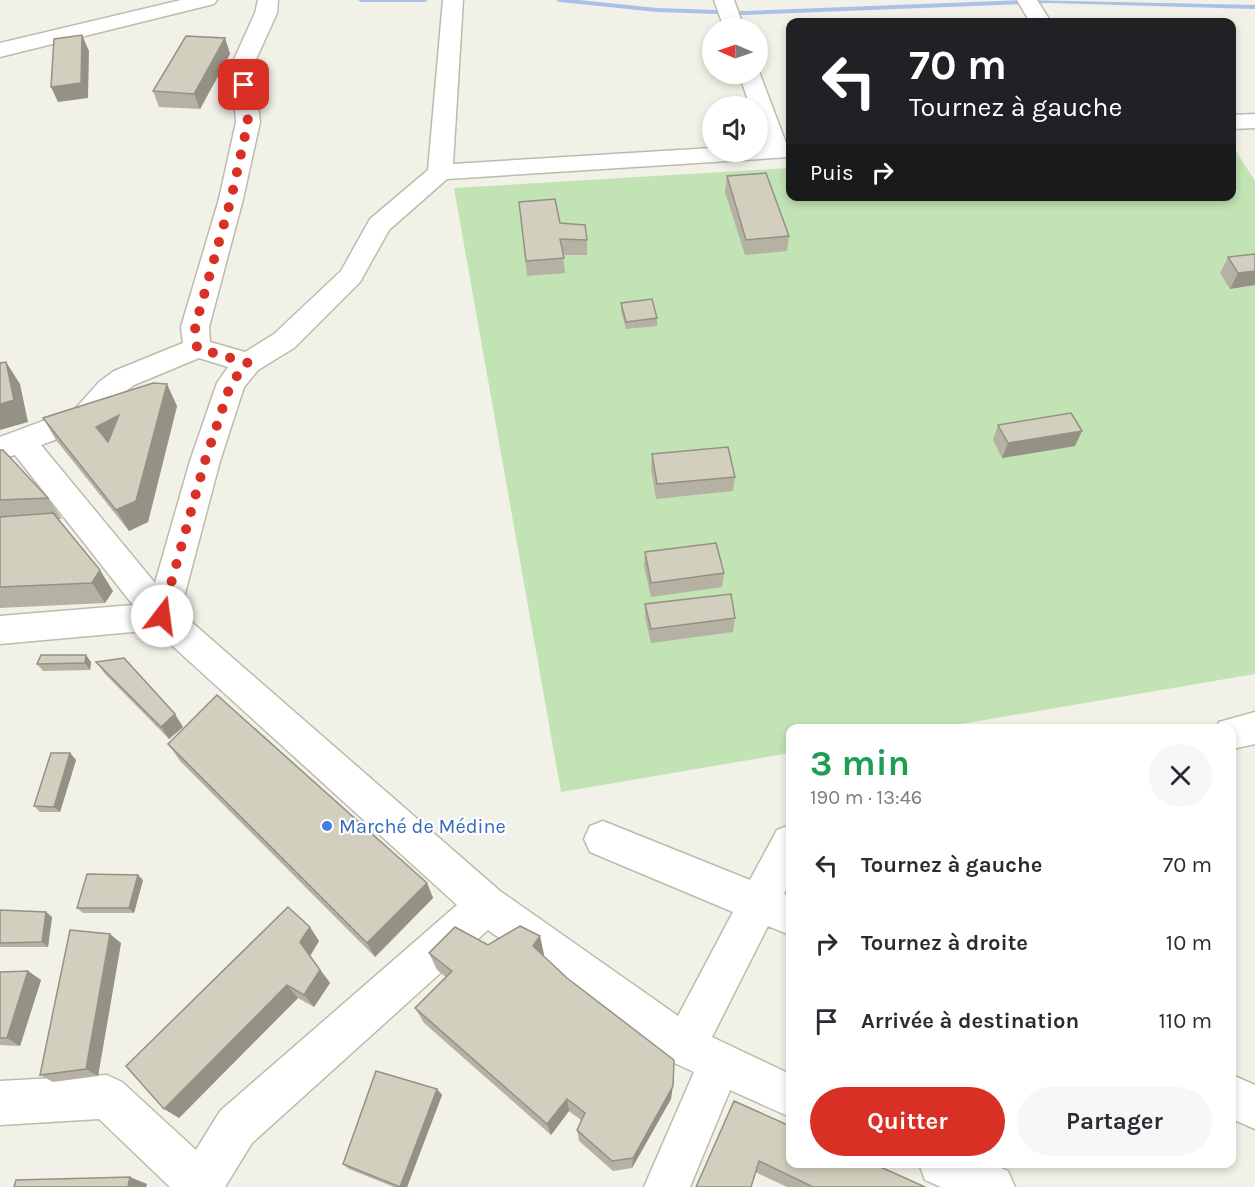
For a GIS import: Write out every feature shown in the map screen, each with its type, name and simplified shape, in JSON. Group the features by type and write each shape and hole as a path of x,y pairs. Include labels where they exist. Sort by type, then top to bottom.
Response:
{"street":[{"path":"0,50 207,0"},
{"path":"197,348 195,327 231,199 248,122 242,66 266,13 268,0"},
{"path":"440,171 453,0"},
{"path":"162,616 205,461 231,383 248,363 284,341 351,276 379,225 440,171 784,150 754,84"},
{"path":"1236,123 1255,121"},
{"path":"248,363 197,348 124,378 109,389 85,417 11,445 162,616 486,905 702,1055 786,1094"},
{"path":"0,630 162,616"},
{"path":"1236,732 1255,728"},
{"path":"603,839 775,910"},
{"path":"667,1187 702,1055 775,910 786,861"},
{"path":"0,1103 107,1097 199,1185 236,1127 486,905"},
{"path":"1236,1099 1255,1107"},
{"path":"950,1168 992,1187"}],"green space":[{"path":"1236,151 1255,181 1255,674 961,724 786,724 786,754 561,792 454,188 786,168 786,201 1236,201"}],"building":[{"path":"82,35 81,83 51,87 54,39"},
{"path":"186,36 225,38 194,94 153,91"},
{"path":"766,173 789,236 746,240 727,176"},
{"path":"555,199 560,223 585,225 587,240 560,239 564,258 526,261 519,202"},
{"path":"1255,254 1255,271 1238,273 1228,257"},
{"path":"652,299 657,318 626,322 621,303"},
{"path":"6,362 14,400 0,404 0,363"},
{"path":"153,383 167,384 136,501 116,510 43,418","holes":["119,415 108,442 96,427"]},
{"path":"1071,413 1082,431 1008,443 998,425"},
{"path":"728,447 735,477 657,484 652,454"},
{"path":"0,450 3,450 48,498 0,500"},
{"path":"53,513 100,570 92,583 0,587 0,517"},
{"path":"716,543 724,573 651,583 645,552"},
{"path":"731,594 735,618 651,629 645,604"},
{"path":"41,655 86,655 85,663 37,664"},
{"path":"124,658 175,714 161,727 96,662"},
{"path":"217,695 427,883 367,943 168,744"},
{"path":"51,753 70,753 54,807 34,806"},
{"path":"87,874 138,875 129,908 77,908"},
{"path":"288,907 310,927 300,942 320,970 304,995 287,985 164,1109 126,1066"},
{"path":"0,910 46,912 42,942 0,943"},
{"path":"520,926 540,936 533,946 567,978 674,1060 673,1086 633,1158 612,1161 577,1130 585,1113 567,1099 547,1124 415,1008 452,971 429,953 455,927 488,945"},
{"path":"70,930 110,934 86,1069 40,1075"},
{"path":"28,971 7,1038 0,1038 0,972"},
{"path":"376,1071 437,1089 400,1187 343,1164"},
{"path":"734,1101 786,1124 786,1168 883,1168 925,1187 813,1187 759,1161 751,1187 696,1187"},
{"path":"130,1177 128,1187 14,1187 16,1180"}],"waterway":[{"path":"361,0 425,0"},
{"path":"559,0 657,10 745,13 1049,1 1255,7"}],"place":[{"name":"Marché de Médine","path":"327,826"}],"route":[{"path":"162,616 205,461 231,383 248,363 197,348 195,327 231,199 248,122 244,85"}]}
